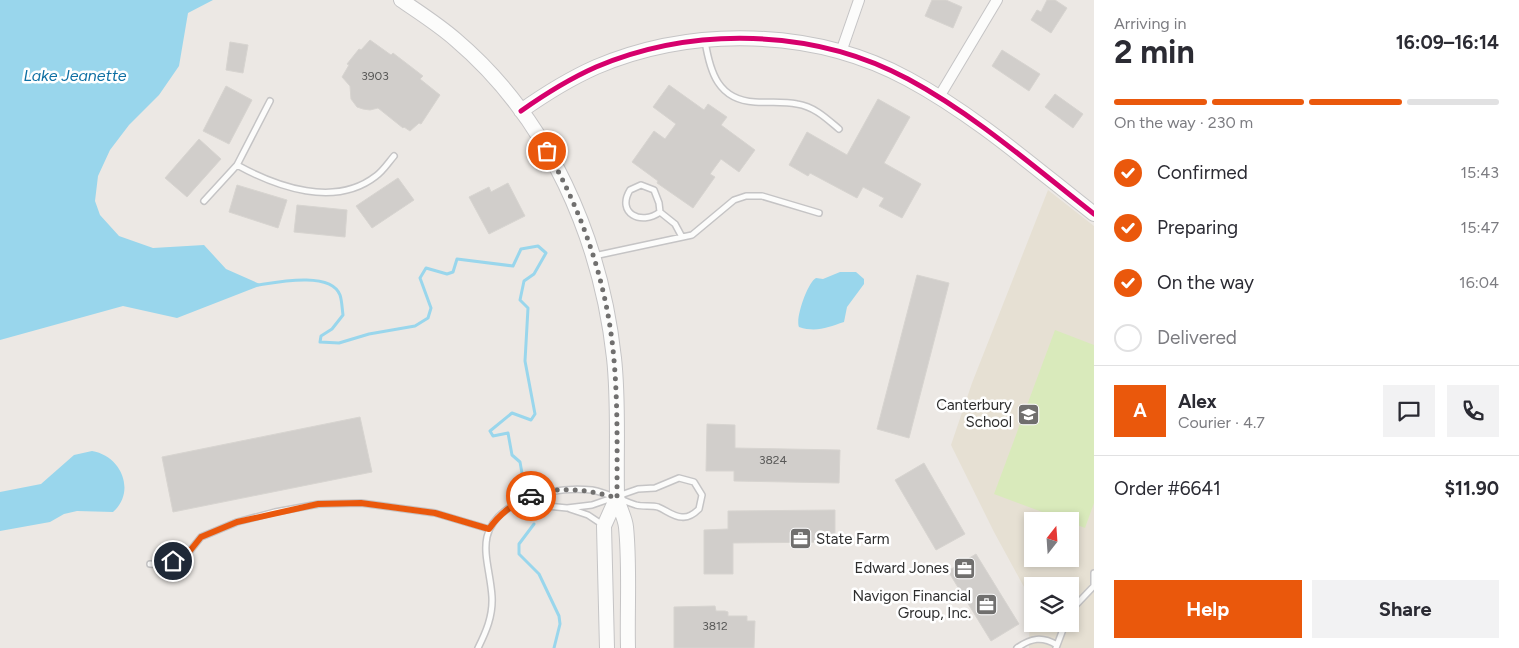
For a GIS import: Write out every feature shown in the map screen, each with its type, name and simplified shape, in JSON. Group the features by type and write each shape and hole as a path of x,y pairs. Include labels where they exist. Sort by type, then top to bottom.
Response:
{"main road":[{"path":"401,0 456,40 500,85 521,111 541,141 566,188 594,256 606,301 614,360 617,498 626,525 628,648"},
{"path":"521,111 550,91 597,67 660,48 705,40 751,39 778,41 841,52 880,65 938,96 996,136 1094,214"},
{"path":"607,648 604,526 617,498"}],"street":[{"path":"841,52 859,0"},
{"path":"938,96 998,0"}],"lane":[{"path":"705,40 709,67 717,82 732,96 754,102 799,104 821,112 839,130"},
{"path":"204,202 237,165 270,101"},
{"path":"237,165 256,175 286,185 320,193 349,190 376,176 394,156"},
{"path":"660,212 650,218 634,216 626,207 625,201 630,190 641,185 654,190 659,202 660,212 675,224 682,237"},
{"path":"594,256 692,235 734,200 746,196 762,196 819,213"},
{"path":"478,648 489,624 492,598 484,554 489,529 496,519 517,503 537,494 592,490 617,498 638,505 659,508 680,518 695,513 702,500 698,485 684,478 674,479 655,488 638,489 617,498 592,505 567,508"},
{"path":"150,564 162,565 185,557 201,537 237,522 318,504 361,503 435,513 489,529"},
{"path":"517,503 567,508 583,513 604,526"},
{"path":"1079,602 1094,586 1094,573"},
{"path":"1017,648 1033,639 1048,640 1056,646 1062,632"}],"shaded area":[{"name":"Canterbury School","path":"1048,190 1094,226 1094,648 1029,648 1029,632 1079,632 1079,577 1024,577 1024,587 994,532 951,445 972,383"}],"green space":[{"path":"1055,330 1094,345 1094,503 1085,528 1079,526 1079,512 1042,512 994,494"}],"water":[{"name":"Lake Jeanette","path":"0,0 213,0 188,13 179,66 159,95 129,125 110,150 98,176 95,201 100,215 119,236 153,248 204,245 226,269 262,285 177,318 123,306 0,340"},
{"path":"840,272 856,272 864,279 864,284 847,307 844,322 817,329 799,327 799,316 809,286 816,278 823,279"},
{"path":"92,451 102,454 111,460 118,467 122,476 124,495 120,504 113,512 77,511 64,514 50,522 0,531 0,492 41,484 74,455"}],"building":[{"path":"932,0 946,0 962,7 953,28 925,16"},
{"path":"1047,0 1055,0 1067,8 1051,33 1031,20 1037,10 1041,12"},
{"path":"370,40 391,55 393,53 423,76 420,79 440,95 421,124 419,123 410,131 403,128 378,108 370,110 357,107 351,99 350,86 342,77 349,65 347,64 359,49 361,50"},
{"path":"230,42 248,45 243,73 226,70"},
{"path":"1002,50 1040,74 1029,91 992,66"},
{"path":"669,85 704,110 708,104 727,117 721,125 755,150 739,172 721,159 710,174 715,177 693,208 657,183 658,181 632,162 654,131 665,139 676,124 653,107"},
{"path":"226,86 252,100 229,144 203,131"},
{"path":"1055,94 1083,114 1073,128 1045,107"},
{"path":"878,99 910,117 884,163 921,184 902,218 879,206 884,198 863,187 857,198 810,173 808,176 789,165 807,132 847,155"},
{"path":"199,139 221,159 187,197 165,178"},
{"path":"398,178 414,200 372,228 356,206"},
{"path":"508,183 525,216 489,234 469,197 489,187 491,192"},
{"path":"237,185 287,200 278,228 229,212"},
{"path":"297,205 347,210 345,237 294,232"},
{"path":"917,275 949,283 909,438 877,429"},
{"path":"360,417 372,472 173,512 162,457"},
{"path":"707,424 735,425 735,448 840,450 839,483 734,481 734,471 706,471"},
{"path":"924,463 965,534 936,550 895,480"},
{"path":"835,510 835,542 733,543 733,574 704,574 704,530 728,529 728,511"},
{"path":"976,554 1019,624 991,641 948,571"},
{"path":"715,606 716,611 728,612 728,616 747,616 747,621 755,621 754,648 674,648 674,607"}],"waterway":[{"path":"258,285 315,280 335,288 340,295 343,315 332,329 321,336 320,342 339,343 369,334 415,326 428,318 431,308 420,278 426,268 447,274 453,272 457,259 513,266 521,249 538,246 546,253 534,274 524,281 520,300 528,308 525,361 535,414 531,420 512,413 490,431 493,436 508,433 512,455 520,462 523,479"},
{"path":"534,524 519,544 519,554 539,574 559,616 560,624 554,648"}],"cycle path":[{"path":"521,111 548,93 596,67 633,54 672,44 713,39 753,38 794,42 833,50 872,62 933,93 980,125 1094,214"}],"way so far":[{"path":"531,496 556,492 592,490 617,498 616,392 614,360 606,301 598,270 578,213 547,151"}],"place":[{"name":"Canterbury School","path":"1028,414"},
{"name":"State Farm","path":"800,539"},
{"name":"Edward Jones","path":"965,568"},
{"name":"Navigon Financial Group, Inc.","path":"987,605"}],"route":[{"path":"173,561 185,557 201,537 237,522 275,512 318,504 361,503 435,513 489,529 506,509 531,496"}]}
